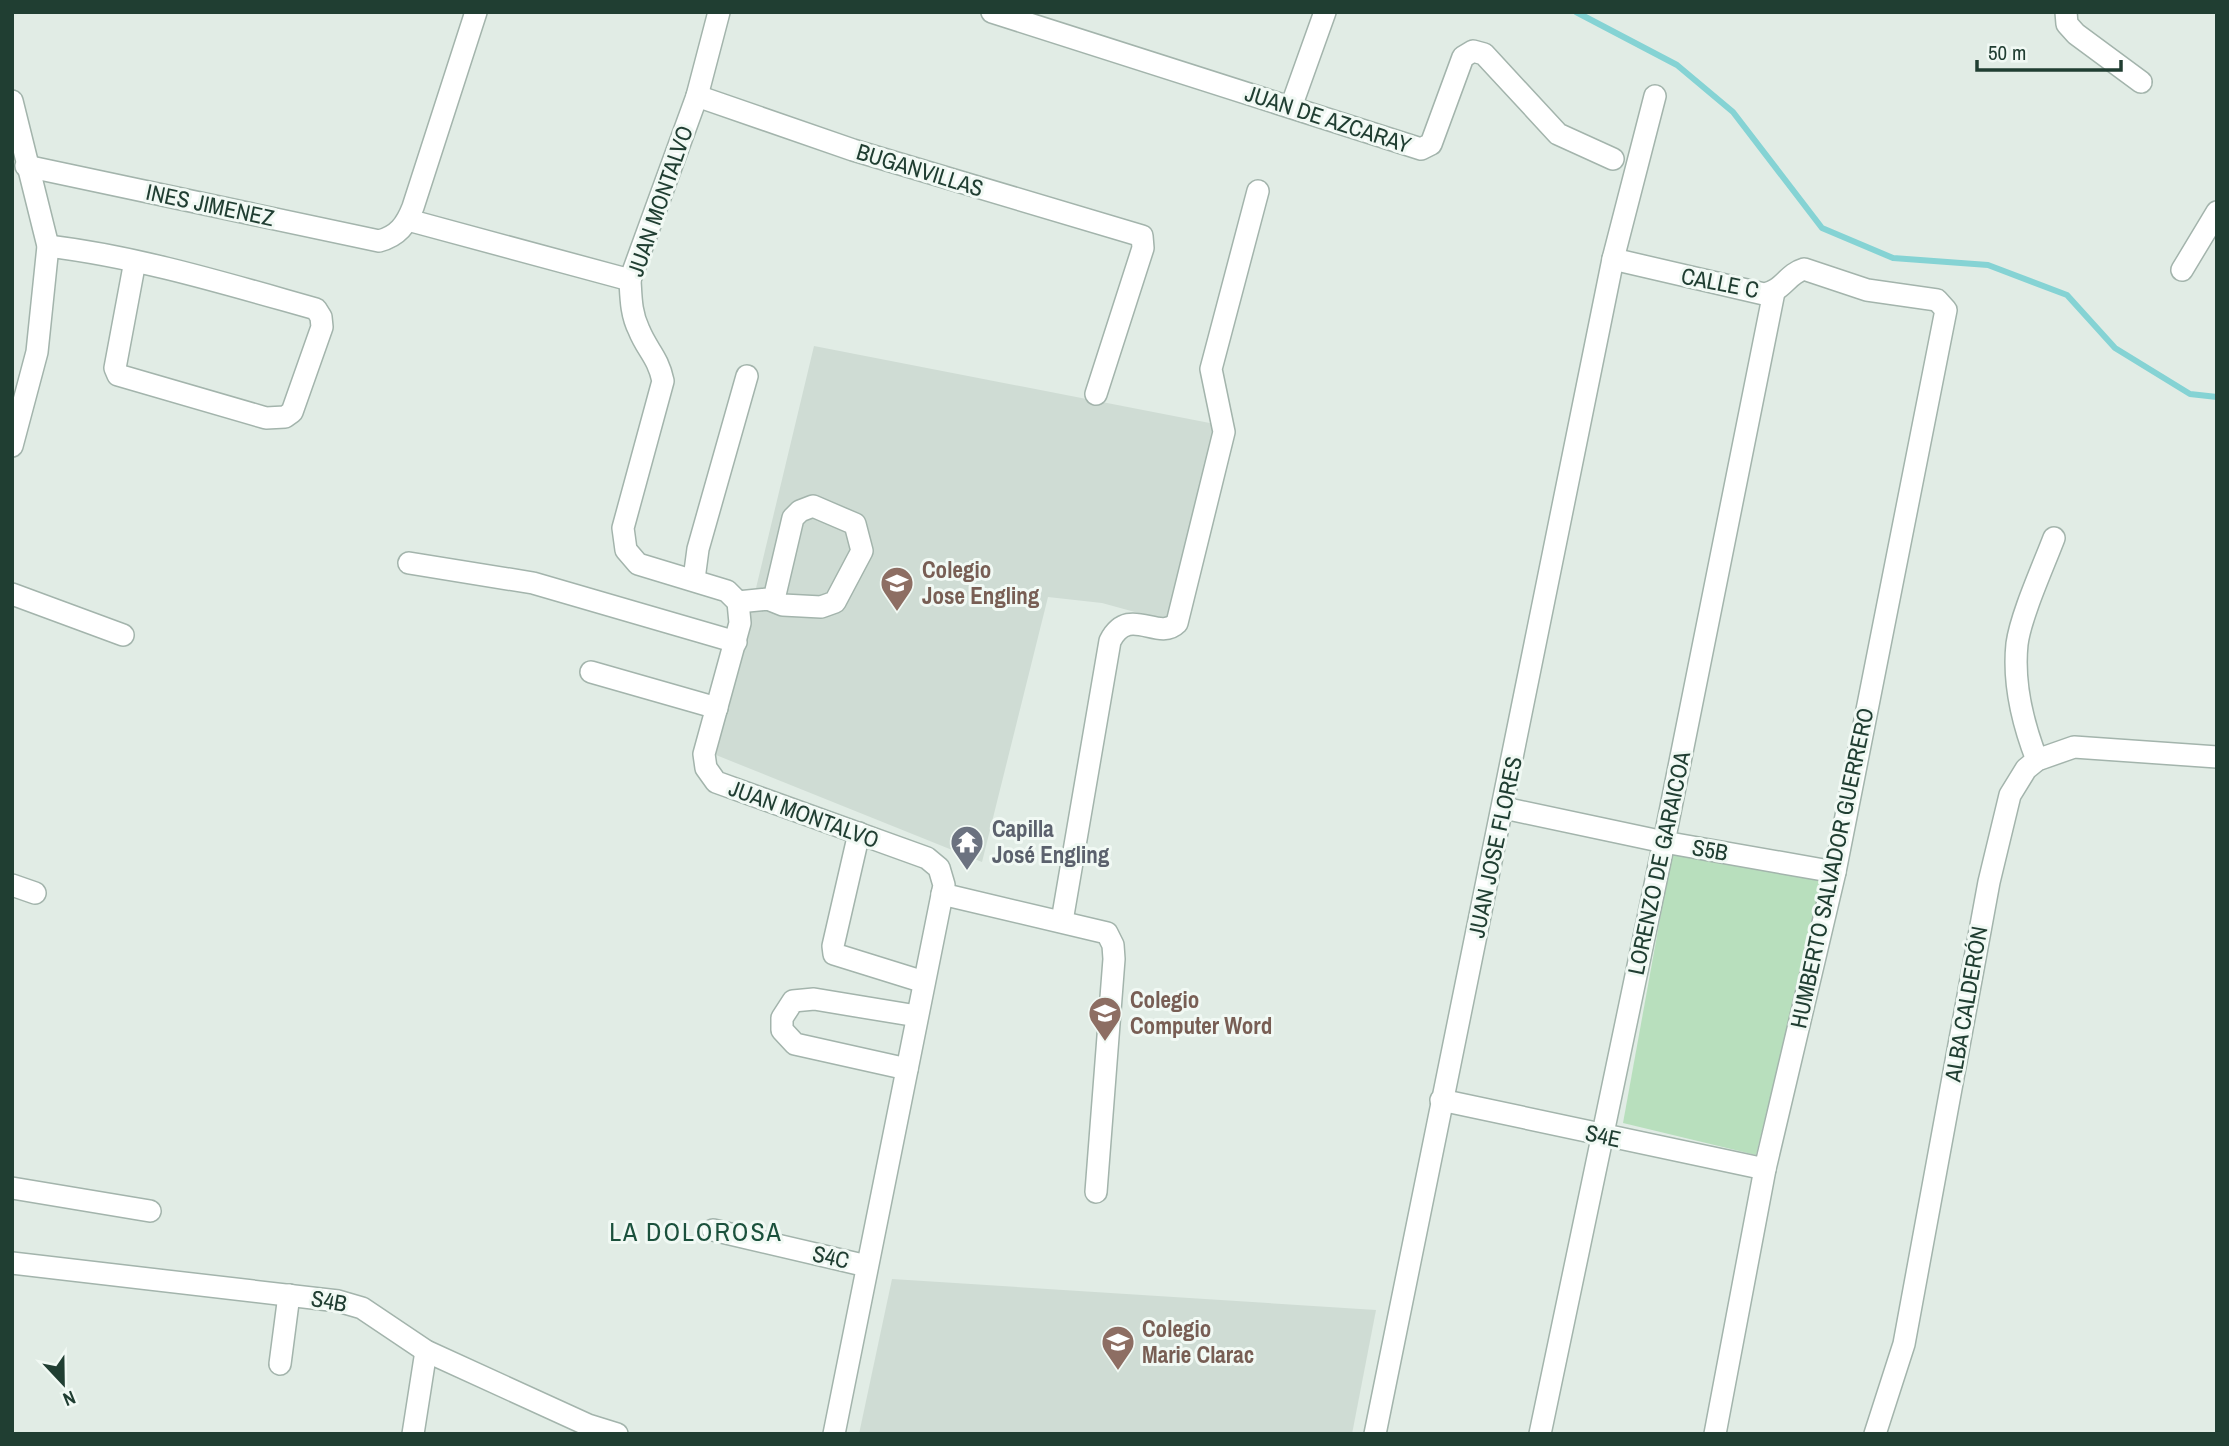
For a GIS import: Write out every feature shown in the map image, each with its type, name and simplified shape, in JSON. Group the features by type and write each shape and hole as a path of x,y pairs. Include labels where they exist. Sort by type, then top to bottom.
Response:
{"street":[{"path":"401,229 476,12"},
{"name":"JUAN MONTALVO","path":"719,12 697,96 630,280 631,308 639,332 659,361 663,381 623,527 626,550 638,564 727,591 738,602 740,623 736,642 704,754 706,768 716,782 927,858 939,868 944,885 834,1434"},
{"name":"JUAN DE AZCARAY","path":"992,12 1037,29 1421,149 1431,144 1463,57 1473,51 1484,54 1558,134 1613,159"},
{"path":"1291,107 1325,12"},
{"path":"2066,12 2067,24 2076,34 2141,82"},
{"name":"BUGANVILLAS","path":"697,96 853,150 1144,239 1096,394"},
{"name":"JUAN JOSE FLORES","path":"1375,1434 1441,1100 1504,808 1613,259 1656,96"},
{"path":"12,101 48,246 37,352 12,446"},
{"name":"INES JIMENEZ","path":"26,166 379,241 401,229 630,280"},
{"path":"1062,921 1110,641 1114,633 1132,623 1166,629 1177,623 1224,432 1211,369 1258,191"},
{"path":"2182,270 2217,212"},
{"path":"48,246 92,251 135,261 316,309 321,317 322,327 292,412 285,417 266,418 118,374 115,368 135,261"},
{"name":"CALLE C","path":"1613,259 1764,294 1774,292 1795,272 1804,270 1867,290 1942,303"},
{"name":"LORENZO DE GARAICOA","path":"1540,1434 1664,842 1774,292"},
{"name":"HUMBERTO SALVADOR GUERRERO","path":"1715,1434 1765,1169 1835,872 1946,310 1942,303"},
{"path":"694,579 698,550 747,376"},
{"path":"738,602 774,600 783,605 821,607 835,602 862,551 855,524 813,506 800,510 793,518 774,600"},
{"path":"2054,538 2018,642 2016,676 2029,738 2037,760 2074,747 2217,757"},
{"path":"409,563 533,583 736,642"},
{"path":"12,594 123,635"},
{"path":"591,672 717,708"},
{"name":"ALBA CALDERÓN","path":"1875,1434 1904,1344 1989,882 2010,795 2026,769 2037,760"},
{"name":"S5B","path":"1504,808 1664,842 1835,872"},
{"path":"859,833 833,946 834,954 924,982"},
{"path":"12,885 35,893"},
{"path":"942,894 1107,933 1112,945 1096,1192"},
{"path":"907,1069 795,1044 782,1030 782,1018 793,1001 814,999 917,1016"},
{"name":"S4E","path":"1441,1100 1765,1169"},
{"path":"12,1188 150,1211"},
{"name":"S4C","path":"713,1230 867,1266"},
{"name":"S4B","path":"12,1263 338,1301 362,1308 426,1351 589,1429 617,1434"},
{"path":"281,1364 289,1295"},
{"path":"413,1434 426,1351"}],"shaded area":[{"name":"Colegio Jose Engling","path":"814,346 1220,425 1175,623 1102,603 1048,597 982,862 716,755"},
{"name":"Colegio Marie Clarac","path":"892,1279 1376,1310 1352,1434 859,1434"}],"green space":[{"path":"1672,853 1824,879 1756,1155 1623,1123"}],"waterway":[{"path":"1576,12 1677,65 1733,112 1822,228 1893,258 1988,265 2067,295 2115,348 2190,394 2217,397"}],"place":[{"name":"Colegio Jose Engling","path":"897,613"},
{"name":"Capilla José Engling","path":"967,872"},
{"name":"Colegio Computer Word","path":"1105,1043"},
{"name":"Colegio Marie Clarac","path":"1118,1372"}],"district":[{"name":"LA DOLOROSA","path":"696,1232"}]}
